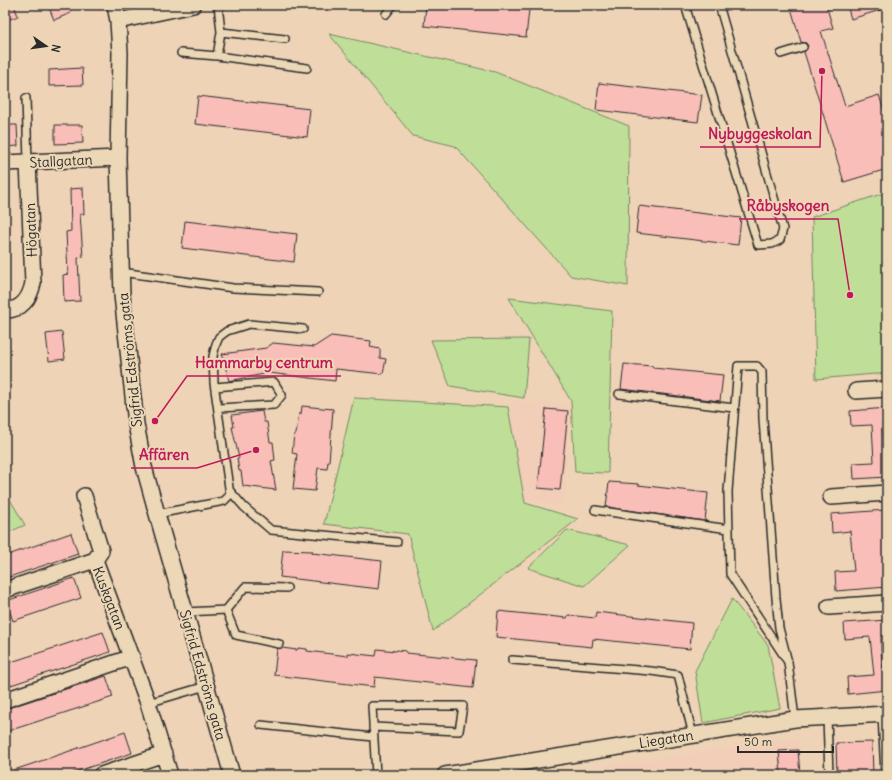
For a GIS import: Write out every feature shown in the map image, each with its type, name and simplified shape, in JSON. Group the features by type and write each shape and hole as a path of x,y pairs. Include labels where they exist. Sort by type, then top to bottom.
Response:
{"street":[{"name":"Sigfrid Edströms gata","path":"115,5 118,21 120,53 118,158 121,272 125,330 136,424 144,467 156,514 232,775"},
{"path":"118,21 193,5"},
{"name":"Stallgatan","path":"5,163 118,158"},
{"name":"Högatan","path":"5,310 14,310 23,305 28,297 33,283 28,162"},
{"path":"856,391 887,389"},
{"path":"832,497 887,493"},
{"path":"84,496 101,551 95,560"},
{"name":"Kuskgatan","path":"5,590 95,560 132,657 170,775"},
{"path":"829,607 887,603"},
{"path":"5,700 132,657"},
{"name":"Liegatan","path":"445,775 795,719 884,714"},
{"path":"101,775 164,754"}],"lane":[{"path":"217,56 221,32 218,5"},
{"path":"386,14 393,5"},
{"path":"685,5 758,245 772,244 780,240 783,229 719,5"},
{"path":"221,32 285,39"},
{"path":"781,54 803,47"},
{"path":"182,52 307,68"},
{"path":"26,98 28,162"},
{"path":"121,272 233,288 318,292"},
{"path":"304,329 249,324 227,331 219,337 213,356 215,387 231,492 244,507 271,530 397,542"},
{"path":"788,662 730,574 728,491 738,366 757,366 762,372 763,419 778,621 788,662 795,719"},
{"path":"215,387 274,382 282,395 274,405 218,408"},
{"path":"619,394 734,408"},
{"path":"156,514 224,501 228,498 231,492"},
{"path":"595,510 729,529"},
{"path":"185,612 226,610 245,587 287,588"},
{"path":"226,610 236,635 279,644"},
{"path":"512,660 651,671 678,675 693,735"},
{"path":"148,703 206,686"},
{"path":"373,727 459,731 463,706 372,706 373,737 376,775"},
{"path":"884,714 885,775"},
{"path":"827,717 829,775"},
{"path":"260,725 373,737"}],"shaded area":[{"path":"512,401 570,405 564,506 510,497"},
{"path":"798,738 798,775 550,775"}],"green space":[{"path":"329,34 495,72 629,126 628,286 571,276 455,146 413,136"},
{"path":"887,192 887,373 816,379 812,217"},
{"path":"509,298 612,311 608,473 575,472 571,401"},
{"path":"529,339 524,398 450,386 431,340"},
{"path":"354,398 508,407 525,503 578,519 433,631 408,534 324,524"},
{"path":"5,491 25,525 5,534"},
{"path":"567,530 630,545 584,586 528,568"},
{"path":"732,599 768,645 780,708 703,723 695,671"}],"building":[{"path":"5,5 14,5 18,16 5,21"},
{"path":"48,5 68,5 71,13 54,20"},
{"path":"426,5 486,5 529,10 526,37 424,26"},
{"path":"790,5 826,5 833,28 821,31 845,106 879,95 887,120 887,169 844,182 804,52 808,46 806,43 801,42"},
{"path":"847,5 887,5 887,8 851,19"},
{"path":"82,68 83,85 49,86 49,70"},
{"path":"599,83 702,95 698,122 596,110"},
{"path":"198,96 310,109 307,137 195,124"},
{"path":"5,125 17,125 18,146 5,147"},
{"path":"55,125 82,125 83,143 55,144"},
{"path":"83,188 84,214 80,214 83,257 78,258 80,301 64,302 63,275 68,274 66,232 71,231 70,189"},
{"path":"639,206 741,218 738,245 636,233"},
{"path":"185,221 297,234 294,262 182,248"},
{"path":"62,332 65,359 49,361 46,334"},
{"path":"331,336 371,341 370,347 380,349 380,358 386,359 383,374 336,369 335,381 269,373 229,381 222,354 266,348 273,343 314,347"},
{"path":"624,364 653,366 653,368 723,375 720,401 621,389"},
{"path":"302,406 333,409 329,462 327,469 318,468 315,491 293,489 297,454 292,453 294,434 296,434 299,414 301,414"},
{"path":"887,408 887,424 882,424 884,461 887,461 887,477 854,479 853,463 874,462 872,425 851,426 850,411"},
{"path":"546,409 568,411 560,490 538,488"},
{"path":"262,411 264,422 267,422 270,442 273,442 275,460 271,461 276,490 243,486 241,471 239,471 237,458 239,458 232,427 234,427 232,415"},
{"path":"609,482 639,484 638,485 708,493 705,521 606,507"},
{"path":"887,510 887,587 836,591 835,572 854,571 850,531 832,533 831,514"},
{"path":"71,533 78,554 9,577 5,564 5,556"},
{"path":"283,550 313,551 312,553 382,561 379,589 280,577"},
{"path":"74,578 81,598 13,621 6,601"},
{"path":"498,611 567,618 568,615 595,618 596,612 692,623 690,649 593,639 592,647 496,637"},
{"path":"887,620 887,636 881,636 881,649 883,674 887,674 887,690 848,694 847,677 874,675 870,637 845,639 844,623"},
{"path":"103,632 110,652 5,687 5,664"},
{"path":"282,648 297,650 298,648 307,649 307,651 348,656 348,653 376,656 377,649 397,650 406,651 406,653 476,660 473,688 375,677 374,687 274,675 277,649"},
{"path":"106,676 113,697 5,732 5,709"},
{"path":"125,732 132,753 66,775 5,775 5,773"},
{"path":"872,742 873,775 837,775 836,743"},
{"path":"798,750 800,775 781,775 779,751"}],"place":[{"name":"Nybyggeskolan","path":"822,71"},
{"name":"Råbyskogen","path":"850,295"},
{"name":"Hammarby centrum","path":"155,421"},
{"name":"Affären","path":"256,450"}]}
